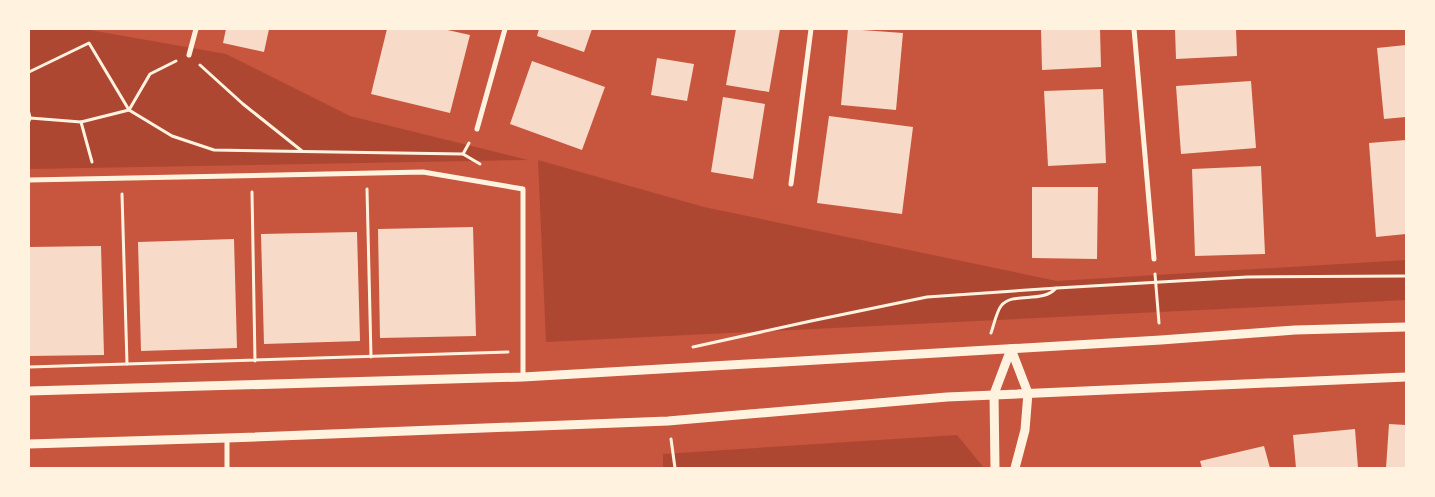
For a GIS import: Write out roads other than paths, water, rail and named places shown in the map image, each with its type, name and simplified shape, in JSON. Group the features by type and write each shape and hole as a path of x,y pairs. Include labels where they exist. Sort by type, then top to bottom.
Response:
{"street":[{"path":"189,55 196,29"},
{"path":"477,129 505,29"},
{"path":"791,184 811,29"},
{"path":"1134,29 1154,259"},
{"path":"29,180 423,172 523,189 523,377"},
{"path":"29,391 523,377 1161,340 1295,330 1406,328"},
{"path":"1011,349 1028,393 1025,430 1015,468"},
{"path":"995,468 994,394 1011,349"},
{"path":"29,444 668,421 994,394 1406,377"},
{"path":"227,438 227,468"}]}
